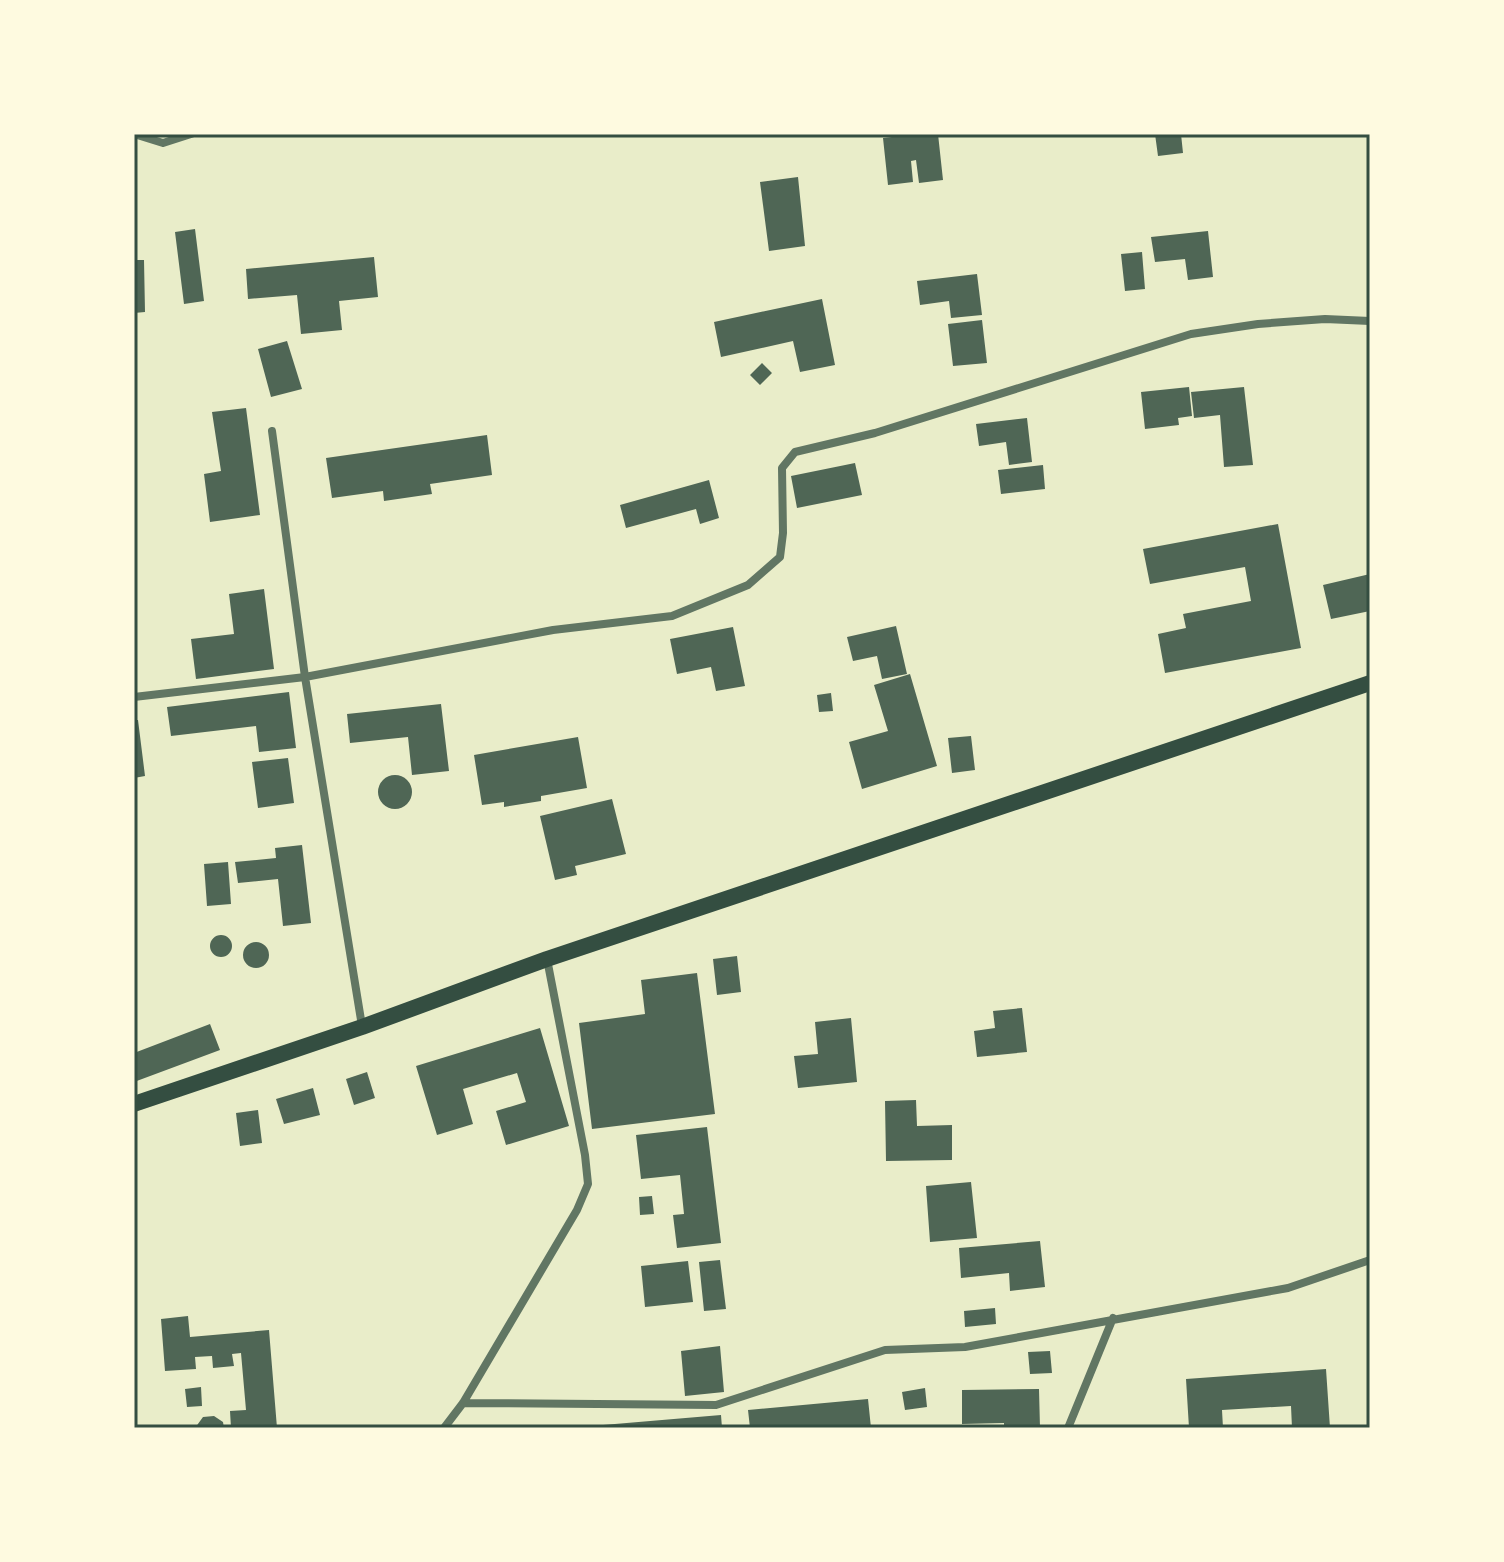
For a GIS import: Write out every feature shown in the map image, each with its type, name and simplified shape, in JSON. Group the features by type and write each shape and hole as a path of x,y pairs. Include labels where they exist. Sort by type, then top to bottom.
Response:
{"main road":[{"path":"134,1104 362,1027 547,959 1370,683"}],"street":[{"path":"134,134 163,143 191,134"},
{"path":"134,697 305,677 553,630 672,616 748,585 780,557 783,533 782,468 795,452 875,433 1191,334 1258,324 1325,319 1370,321"},
{"path":"272,431 305,677 362,1027"},
{"path":"444,1428 463,1403 577,1210 588,1184 547,959"},
{"path":"463,1403 716,1405 885,1350 965,1347 1288,1288 1370,1260"},
{"path":"1068,1428 1113,1318"}],"building":[{"path":"938,134 943,180 919,183 916,160 911,161 913,182 888,185 883,138"},
{"path":"1155,134 1181,134 1183,153 1158,156"},
{"path":"798,177 805,246 769,251 760,182"},
{"path":"195,229 204,301 184,304 175,232"},
{"path":"1208,231 1213,277 1188,280 1185,259 1155,262 1151,237"},
{"path":"1142,252 1145,289 1125,291 1121,254"},
{"path":"374,257 378,297 339,301 342,330 301,334 297,295 248,299 246,269"},
{"path":"134,260 144,260 145,312 134,313"},
{"path":"977,274 982,315 951,318 949,301 920,305 917,281"},
{"path":"822,299 835,365 800,372 793,341 721,357 714,322"},
{"path":"982,320 987,363 953,366 948,324"},
{"path":"287,341 302,389 271,397 258,349"},
{"path":"762,363 772,373 760,385 750,375"},
{"path":"1189,387 1192,416 1178,418 1179,425 1145,429 1141,392"},
{"path":"1244,387 1253,465 1224,467 1220,415 1194,418 1191,392"},
{"path":"246,408 260,515 210,522 204,474 221,471 212,412"},
{"path":"1027,418 1032,462 1009,465 1006,442 979,446 976,424"},
{"path":"487,435 492,475 430,484 432,494 384,501 383,491 332,498 326,458"},
{"path":"855,463 862,495 797,508 791,476"},
{"path":"1043,465 1045,489 1001,494 998,470"},
{"path":"709,480 719,518 700,524 696,509 626,528 620,505"},
{"path":"1278,524 1301,648 1165,673 1158,634 1186,628 1183,614 1251,601 1245,567 1150,584 1143,549"},
{"path":"1370,574 1370,611 1331,619 1323,585"},
{"path":"264,589 274,669 196,679 191,639 234,634 229,594"},
{"path":"896,626 907,674 882,679 877,656 853,661 847,637"},
{"path":"733,627 745,686 716,691 711,667 677,674 670,639"},
{"path":"910,674 937,766 862,789 849,742 888,731 874,685"},
{"path":"289,692 296,748 259,752 256,726 171,736 167,707"},
{"path":"831,693 833,711 819,712 817,695"},
{"path":"441,704 449,771 412,775 408,737 350,743 347,714"},
{"path":"134,720 138,720 145,776 134,778"},
{"path":"971,736 975,770 952,773 948,738"},
{"path":"578,737 587,788 541,796 541,801 504,807 504,802 482,805 474,755"},
{"path":"288,758 294,803 258,808 252,762"},
{"path":"395,775 407,780 412,792 407,804 395,809 383,804 378,792 383,780"},
{"path":"612,799 626,854 575,866 577,875 555,880 540,816"},
{"path":"302,845 311,923 283,926 278,879 238,883 235,862 276,858 275,848"},
{"path":"228,862 231,904 207,906 204,864"},
{"path":"221,935 229,938 232,946 229,954 221,957 213,954 210,946 213,938"},
{"path":"256,942 265,946 269,955 265,964 256,968 247,964 243,955 247,946"},
{"path":"737,956 741,992 717,995 713,959"},
{"path":"697,973 715,1114 592,1129 579,1023 645,1014 641,980"},
{"path":"1022,1008 1027,1052 977,1057 974,1031 995,1028 993,1011"},
{"path":"851,1018 857,1082 798,1088 794,1056 818,1054 815,1022"},
{"path":"210,1024 220,1050 134,1082 134,1053"},
{"path":"540,1028 569,1126 506,1145 496,1111 526,1102 517,1073 463,1089 473,1124 437,1135 416,1066"},
{"path":"367,1072 375,1098 354,1105 346,1079"},
{"path":"313,1088 320,1115 284,1124 276,1099"},
{"path":"916,1100 917,1126 952,1125 952,1160 886,1161 885,1101"},
{"path":"258,1110 262,1143 240,1146 236,1113"},
{"path":"707,1127 721,1243 677,1248 673,1215 684,1214 680,1175 641,1179 636,1135"},
{"path":"971,1182 977,1238 930,1242 926,1186"},
{"path":"652,1196 654,1214 640,1215 639,1197"},
{"path":"1040,1241 1045,1287 1010,1291 1009,1273 961,1278 959,1248"},
{"path":"720,1260 726,1309 704,1311 699,1262"},
{"path":"688,1261 693,1302 645,1307 641,1266"},
{"path":"995,1308 996,1324 965,1327 964,1311"},
{"path":"188,1316 190,1337 269,1330 277,1428 231,1428 230,1411 246,1410 241,1353 232,1354 234,1366 213,1368 212,1356 195,1357 196,1369 165,1371 161,1319"},
{"path":"720,1346 724,1392 685,1396 681,1351"},
{"path":"1050,1351 1052,1373 1030,1374 1028,1352"},
{"path":"1326,1369 1330,1428 1292,1428 1291,1406 1222,1410 1223,1428 1189,1428 1186,1379"},
{"path":"201,1387 202,1406 187,1407 185,1389"},
{"path":"925,1388 927,1407 905,1410 902,1392"},
{"path":"1039,1389 1040,1428 1004,1428 1004,1423 962,1424 962,1390"},
{"path":"868,1399 871,1428 750,1428 748,1410"},
{"path":"721,1415 722,1428 603,1428 603,1425"},
{"path":"214,1416 223,1422 224,1428 195,1428 203,1417"}]}
